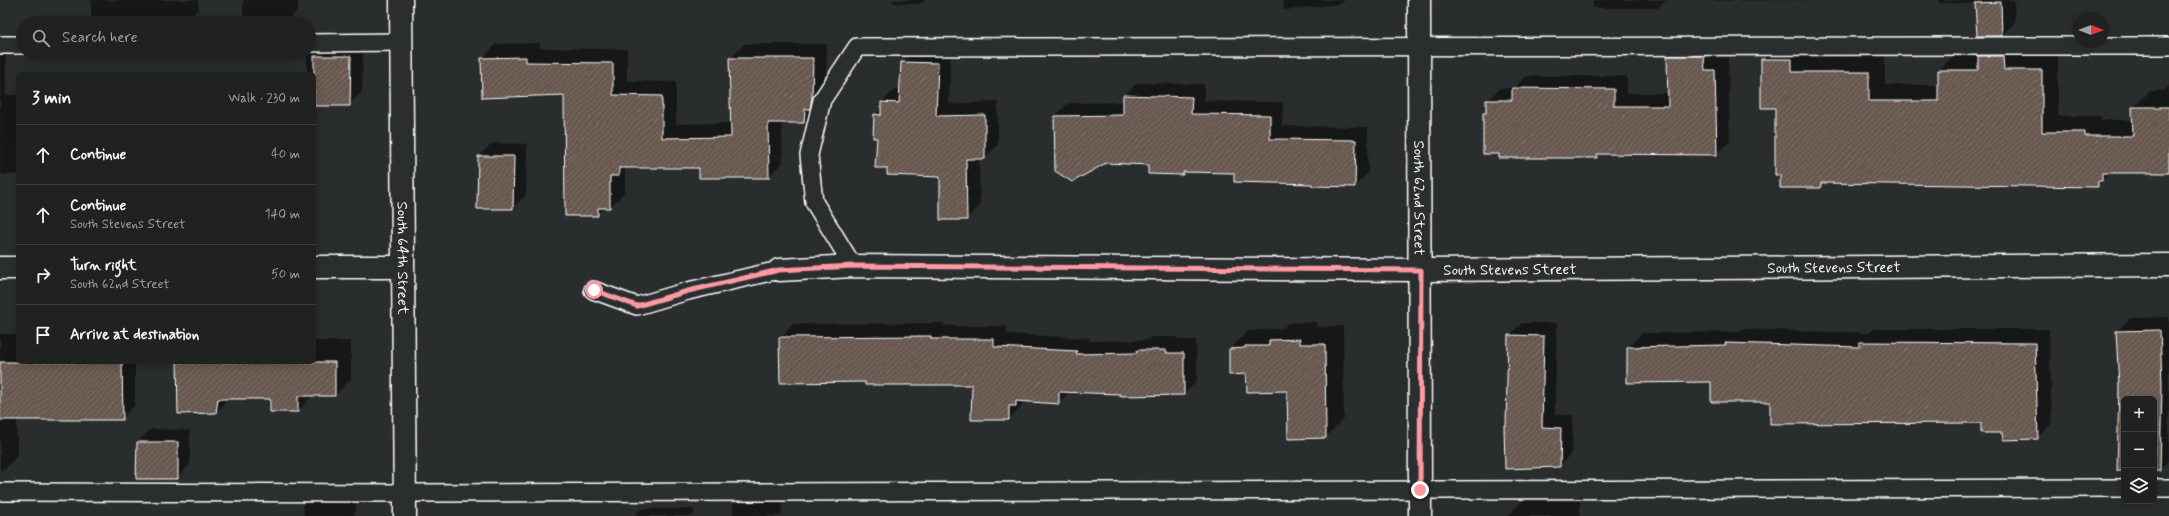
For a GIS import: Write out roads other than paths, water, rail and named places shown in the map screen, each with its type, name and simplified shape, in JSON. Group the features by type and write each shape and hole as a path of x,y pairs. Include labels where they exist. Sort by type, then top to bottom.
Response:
{"street":[{"name":"South 64th Street","path":"401,0 405,516"},
{"name":"South 62nd Street","path":"1420,0 1420,516"},
{"name":"South Stevens Street","path":"779,270 853,266 1421,270 2169,265"},
{"path":"316,267 402,267"},
{"path":"0,268 16,268"}],"lane":[{"path":"316,43 401,42"},
{"path":"0,45 16,45"},
{"path":"853,266 814,202 809,155 822,100 857,46 2169,46"},
{"path":"594,290 637,306 688,291 779,270"},
{"path":"0,492 405,494 2121,488"},
{"path":"2157,488 2169,488"}]}
